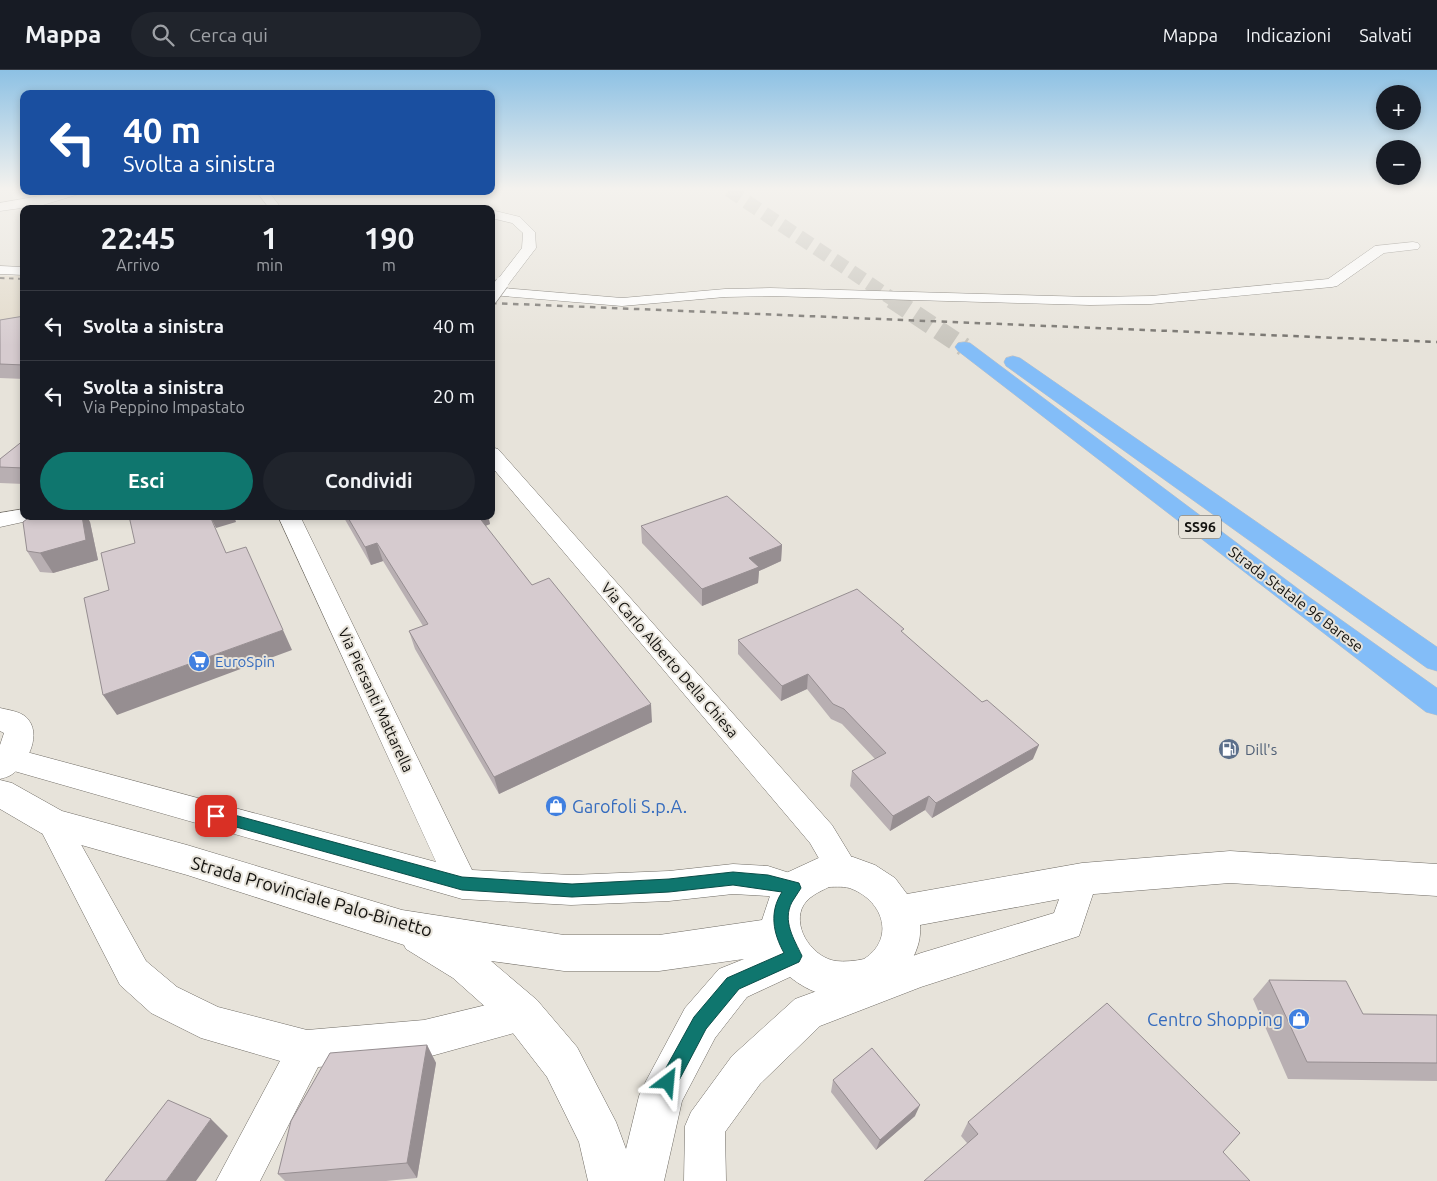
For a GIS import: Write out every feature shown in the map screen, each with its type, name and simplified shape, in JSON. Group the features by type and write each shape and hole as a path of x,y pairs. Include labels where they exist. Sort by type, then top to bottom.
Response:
{"highway":[{"name":"Strada Statale 96 Barese","path":"1437,662 1228,512 975,345 1300,603 1437,704"}],"street":[{"path":"497,287 528,248 528,242"},
{"path":"497,287 622,302 725,293 770,292 1090,301 1151,300 1332,283 1380,249 1413,246"},
{"path":"0,270 20,271"},
{"name":"Via Carlo Alberto Della Chiesa","path":"495,458 821,834 844,871"},
{"path":"0,520 20,516"},
{"name":"Via Piersanti Mattarella","path":"291,520 462,884"},
{"path":"0,719 12,722 18,729 20,737 4,762 462,884 572,890 669,886 733,879 768,882 793,888"},
{"name":"Strada Provinciale Palo-Binetto","path":"0,793 54,822 187,860 402,927 504,945 564,953 659,953 788,946"},
{"path":"54,822 133,973 164,1000 214,1024 307,1049 424,1039 523,1014"},
{"path":"899,912 1082,879 1230,867 1437,880"},
{"path":"825,871 844,871 862,875 877,884 890,897 899,912 902,931 899,949 889,965 872,976 852,982 830,979 810,970 788,946 781,918 784,901 793,888 807,876 825,871"},
{"path":"705,1181 705,1126 746,1070 808,1012 921,970 1067,925 1082,879"},
{"path":"402,927 468,965 523,1014 562,1062 600,1138 611,1181"},
{"path":"641,1181 660,1096 700,1023 733,983 788,946"},
{"path":"237,1181 307,1049"}],"shaded area":[{"path":"0,276 20,276 20,320 0,319"}],"building":[{"path":"20,317 20,365 0,364 0,320"},
{"path":"20,443 20,468 0,467 0,459"},
{"path":"727,496 782,545 749,558 759,567 702,589 641,526"},
{"path":"26,520 83,520 86,540 40,553 27,551 23,522"},
{"path":"130,520 212,520 226,553 246,547 283,630 103,695 84,598 109,590 101,553 135,543"},
{"path":"349,520 481,520 532,585 549,578 651,704 494,777 409,631 428,624 377,543 365,547"},
{"path":"857,589 904,629 901,631 982,702 987,700 1039,745 936,803 929,796 893,816 852,771 886,753 844,709 833,704 808,674 782,686 738,640"},
{"path":"1269,980 1346,981 1363,1014 1437,1015 1437,1063 1307,1062"},
{"path":"1107,1003 1240,1133 1223,1152 1250,1181 924,1181 978,1134 968,1122"},
{"path":"427,1045 407,1163 278,1174 291,1121 330,1053"},
{"path":"872,1048 920,1105 880,1140 833,1080"},
{"path":"168,1100 211,1119 166,1181 105,1181"}],"tunnel":[{"path":"807,242 894,300"},
{"path":"892,299 964,347"}],"railway":[{"path":"0,278 20,279"},
{"path":"495,303 1437,342"}],"place":[{"name":"EuroSpin","path":"199,661"},
{"name":"Dill's","path":"1229,749"},
{"name":"Garofoli S.p.A.","path":"556,806"},
{"name":"Centro Shopping","path":"1299,1019"}],"route":[{"path":"216,816 462,884 572,890 669,886 733,879 768,882 793,888 784,901 781,918 783,936 794,956 733,983 700,1023 668,1082"}]}
